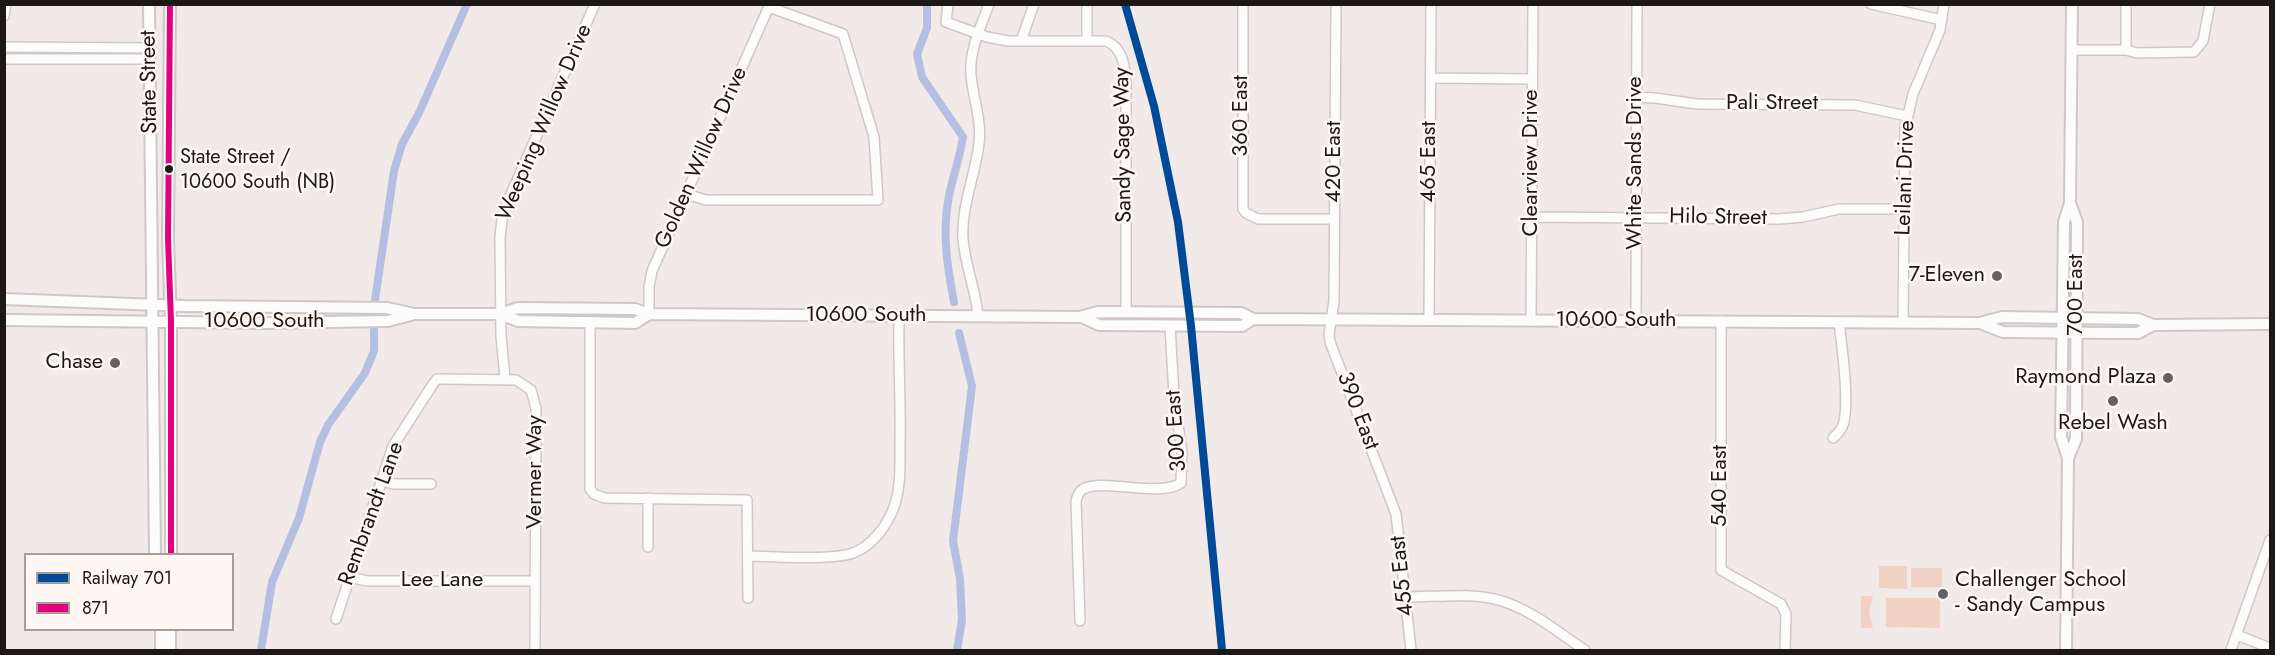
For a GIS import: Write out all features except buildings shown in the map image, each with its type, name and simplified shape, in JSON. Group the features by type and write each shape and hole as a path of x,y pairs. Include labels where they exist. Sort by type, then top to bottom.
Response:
{"main road":[{"name":"State Street","path":"150,4 155,552"},
{"name":"State Street","path":"170,4 168,240 171,322 171,553"},
{"name":"700 East","path":"2066,651 2068,458 2061,437 2061,347 2064,222 2070,203 2072,4"},
{"name":"700 East","path":"2068,458 2076,439 2077,332 2077,222 2070,203"},
{"name":"10600 South","path":"4,299 170,305 387,308 414,314 500,314 518,308 545,308 635,309 649,314 1082,317 1098,312 1126,312 1241,313 1253,319 1979,323 2002,317 2138,319 2153,325 2271,324"},
{"path":"314,322 320,314 356,314 371,308"},
{"name":"10600 South","path":"4,320 388,321 414,314"},
{"name":"10600 South","path":"500,314 518,321 635,322 649,314"},
{"name":"10600 South","path":"1082,317 1099,326 1242,326 1253,319"},
{"name":"10600 South","path":"1979,323 2003,332 2138,333 2153,325"},
{"path":"155,631 155,651"},
{"path":"161,631 161,651"},
{"path":"170,631 170,651"}],"street":[{"path":"4,16 6,4"},
{"name":"Weeping Willow Drive","path":"500,314 500,237 504,211 595,4"},
{"name":"Sandy Sage Way","path":"948,4 946,22 978,34 997,39 1021,41 1106,41 1113,44 1120,52 1125,68 1126,312"},
{"path":"978,316 963,236 980,134 971,67 973,51 989,4"},
{"path":"1021,41 1034,4"},
{"path":"1087,4 1087,41"},
{"name":"360 East","path":"1242,4 1242,204 1246,213 1258,219 1334,219"},
{"name":"420 East","path":"1331,319 1334,301 1336,4"},
{"name":"465 East","path":"1430,320 1431,4"},
{"name":"Clearview Drive","path":"1531,321 1533,4"},
{"name":"White Sands Drive","path":"1635,321 1637,4"},
{"path":"1871,4 1942,20"},
{"name":"Leilani Drive","path":"1903,322 1904,143 1907,116 1917,84 1940,30 1944,4"},
{"path":"2126,4 2126,50"},
{"path":"2072,50 2126,50 2137,53 2194,52 2203,41 2210,4"},
{"path":"686,194 706,200 878,200 874,137 843,34 770,6"},
{"name":"Golden Willow Drive","path":"649,314 649,287 652,271 770,6"},
{"path":"4,47 150,54"},
{"path":"4,58 150,54"},
{"path":"1431,78 1532,79"},
{"name":"Pali Street","path":"1636,98 1697,104 1855,105 1907,116"},
{"name":"Hilo Street","path":"1531,217 1791,218 1839,209 1903,209"},
{"path":"500,314 505,379"},
{"path":"748,556 844,556 873,540 889,519 894,508 899,483 901,386 899,316"},
{"name":"390 East","path":"1331,319 1330,342 1392,501"},
{"name":"540 East","path":"1721,321 1721,570 1778,600 1786,614 1785,651"},
{"path":"590,322 590,489 598,497 747,500 748,598"},
{"path":"1833,438 1840,431 1844,418 1839,322"},
{"name":"300 East","path":"1080,621 1076,501 1078,494 1083,489 1092,488 1154,488 1177,486 1181,483 1183,465 1174,396 1170,326"},
{"name":"Rembrandt Lane","path":"336,619 393,446 437,379 505,379"},
{"name":"Vermer Way","path":"505,379 524,384 531,390 536,408 535,650"},
{"path":"381,480 395,484 431,484"},
{"path":"648,498 648,547"},
{"name":"455 East","path":"1392,501 1399,528 1411,651"},
{"path":"2231,651 2270,542"},
{"name":"Lee Lane","path":"350,577 367,581 535,581"},
{"path":"1406,597 1480,597 1503,601 1523,610 1586,651"},
{"path":"2237,635 2271,648"}],"shaded area":[{"path":"1879,566 1907,566 1907,589 1879,588"},
{"path":"1911,568 1942,568 1942,587 1911,587"},
{"path":"1861,596 1873,596 1869,612 1873,628 1861,628"},
{"path":"1886,598 1940,598 1940,628 1886,627"}],"waterway":[{"path":"375,300 394,171 402,144 419,113 467,4"},
{"path":"927,4 927,28 917,54 922,77 963,137 949,196 946,223 947,262 954,302"},
{"path":"261,650 272,582 299,518 320,442 328,425 365,373 374,351 374,330"},
{"path":"957,650 962,620 960,579 953,541 972,386 959,333"}],"rail line":[{"name":"701","path":"1125,4 1154,106 1178,222 1191,326 1222,650"}],"transit line":[{"name":"871","path":"170,4 168,239 171,322 171,553"}],"place":[{"name":"State Street / 10600 South (NB)","path":"169,169"},
{"name":"7-Eleven","path":"1997,276"},
{"name":"Chase","path":"115,363"},
{"name":"Raymond Plaza","path":"2168,378"},
{"name":"Rebel Wash","path":"2113,401"},
{"name":"Challenger School - Sandy Campus","path":"1943,594"}]}
